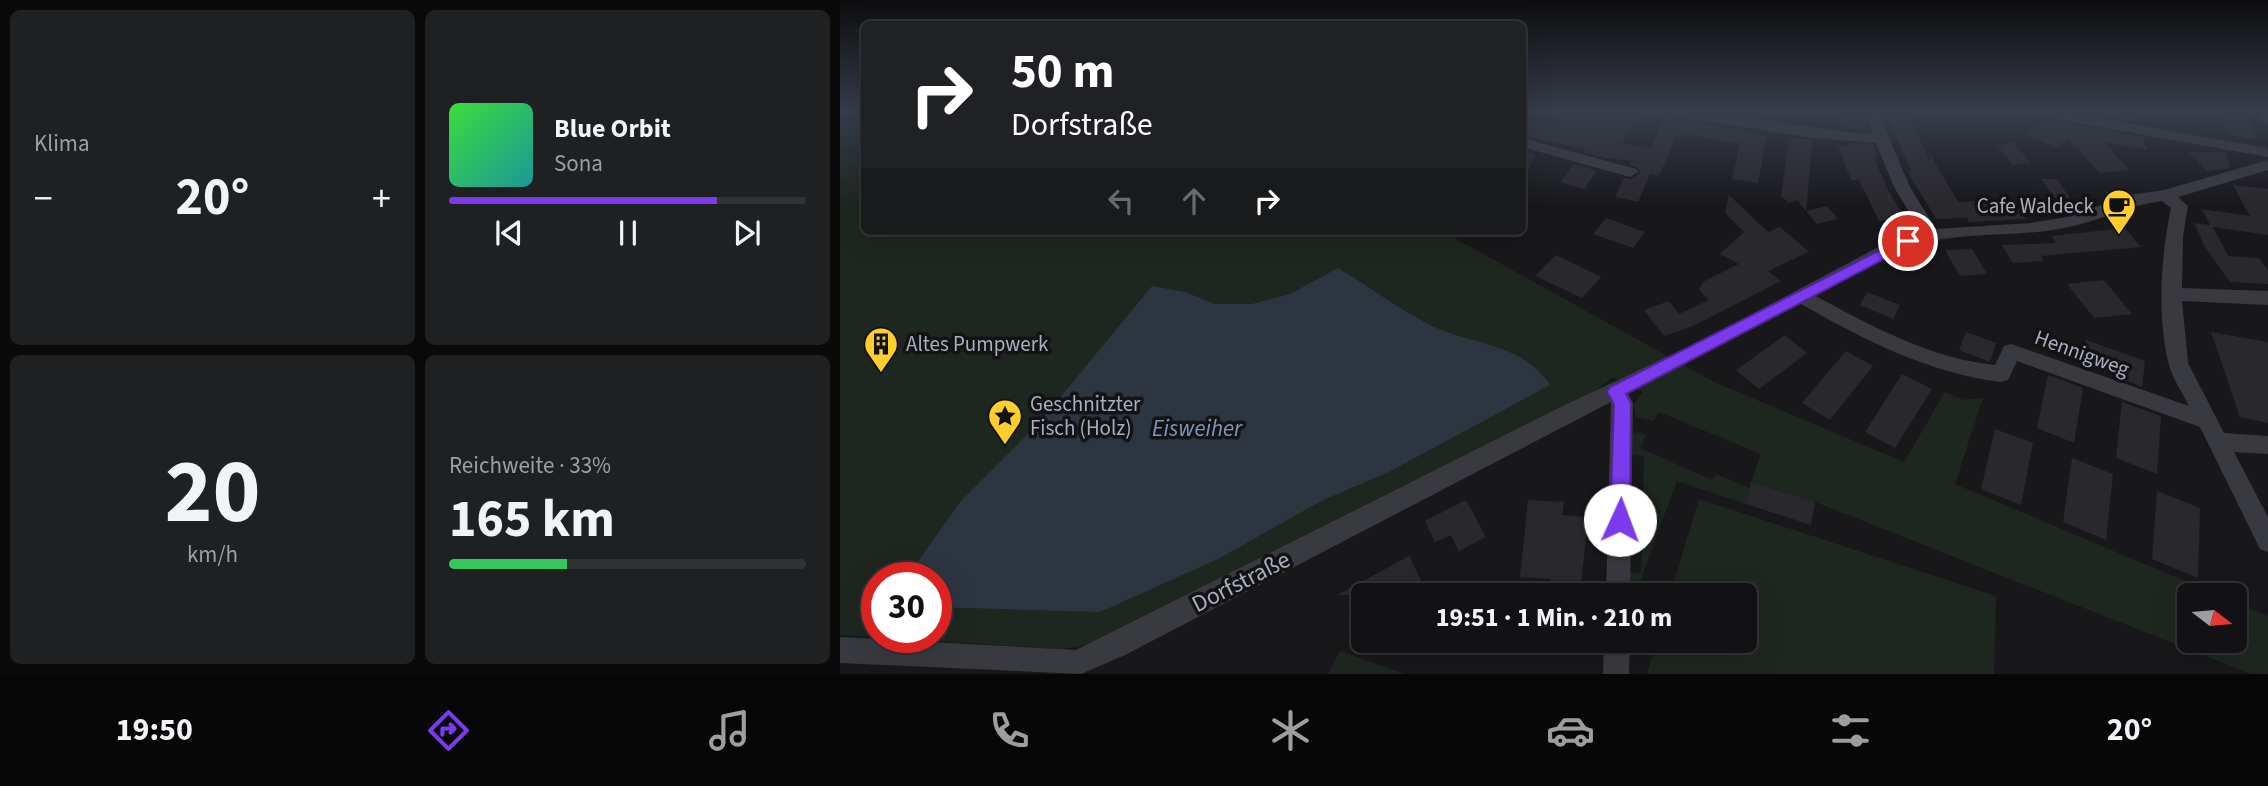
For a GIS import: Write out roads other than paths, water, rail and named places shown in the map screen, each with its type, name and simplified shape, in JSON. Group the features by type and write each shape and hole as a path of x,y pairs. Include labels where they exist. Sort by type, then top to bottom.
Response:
{"street":[{"path":"1527,143 1630,172"},
{"path":"1883,143 1902,187 1931,235"},
{"path":"2199,143 2268,157"},
{"name":"Dorfstraße","path":"840,650 1076,663 1116,646 1570,412 1616,392 1888,249 1931,235 2031,229 2069,222 2136,199 2164,195 2268,157"},
{"path":"2164,195 2180,206 2174,236 2172,316 2178,363 2268,541"},
{"path":"2173,294 2268,298"},
{"name":"Hennigweg","path":"1801,296 1831,314 1952,364 1986,374 2001,374 2011,351 2207,421"},
{"path":"1616,392 1623,403 1618,583"},
{"path":"2218,442 2268,445"},
{"path":"1616,674 1617,653"}],"water":[{"name":"Eisweiher","path":"1338,268 1426,323 1510,352 1525,360 1539,371 1550,385 1387,473 1323,500 1218,559 1100,612 952,607 952,562 918,562 960,502 1039,423 1152,286 1185,292 1215,304 1252,304 1290,294"}],"place":[{"name":"Cafe Waldeck","path":"2119,236"},
{"name":"Altes Pumpwerk","path":"881,374"},
{"name":"Geschnitzter Fisch (Holz)","path":"1005,446"}]}
